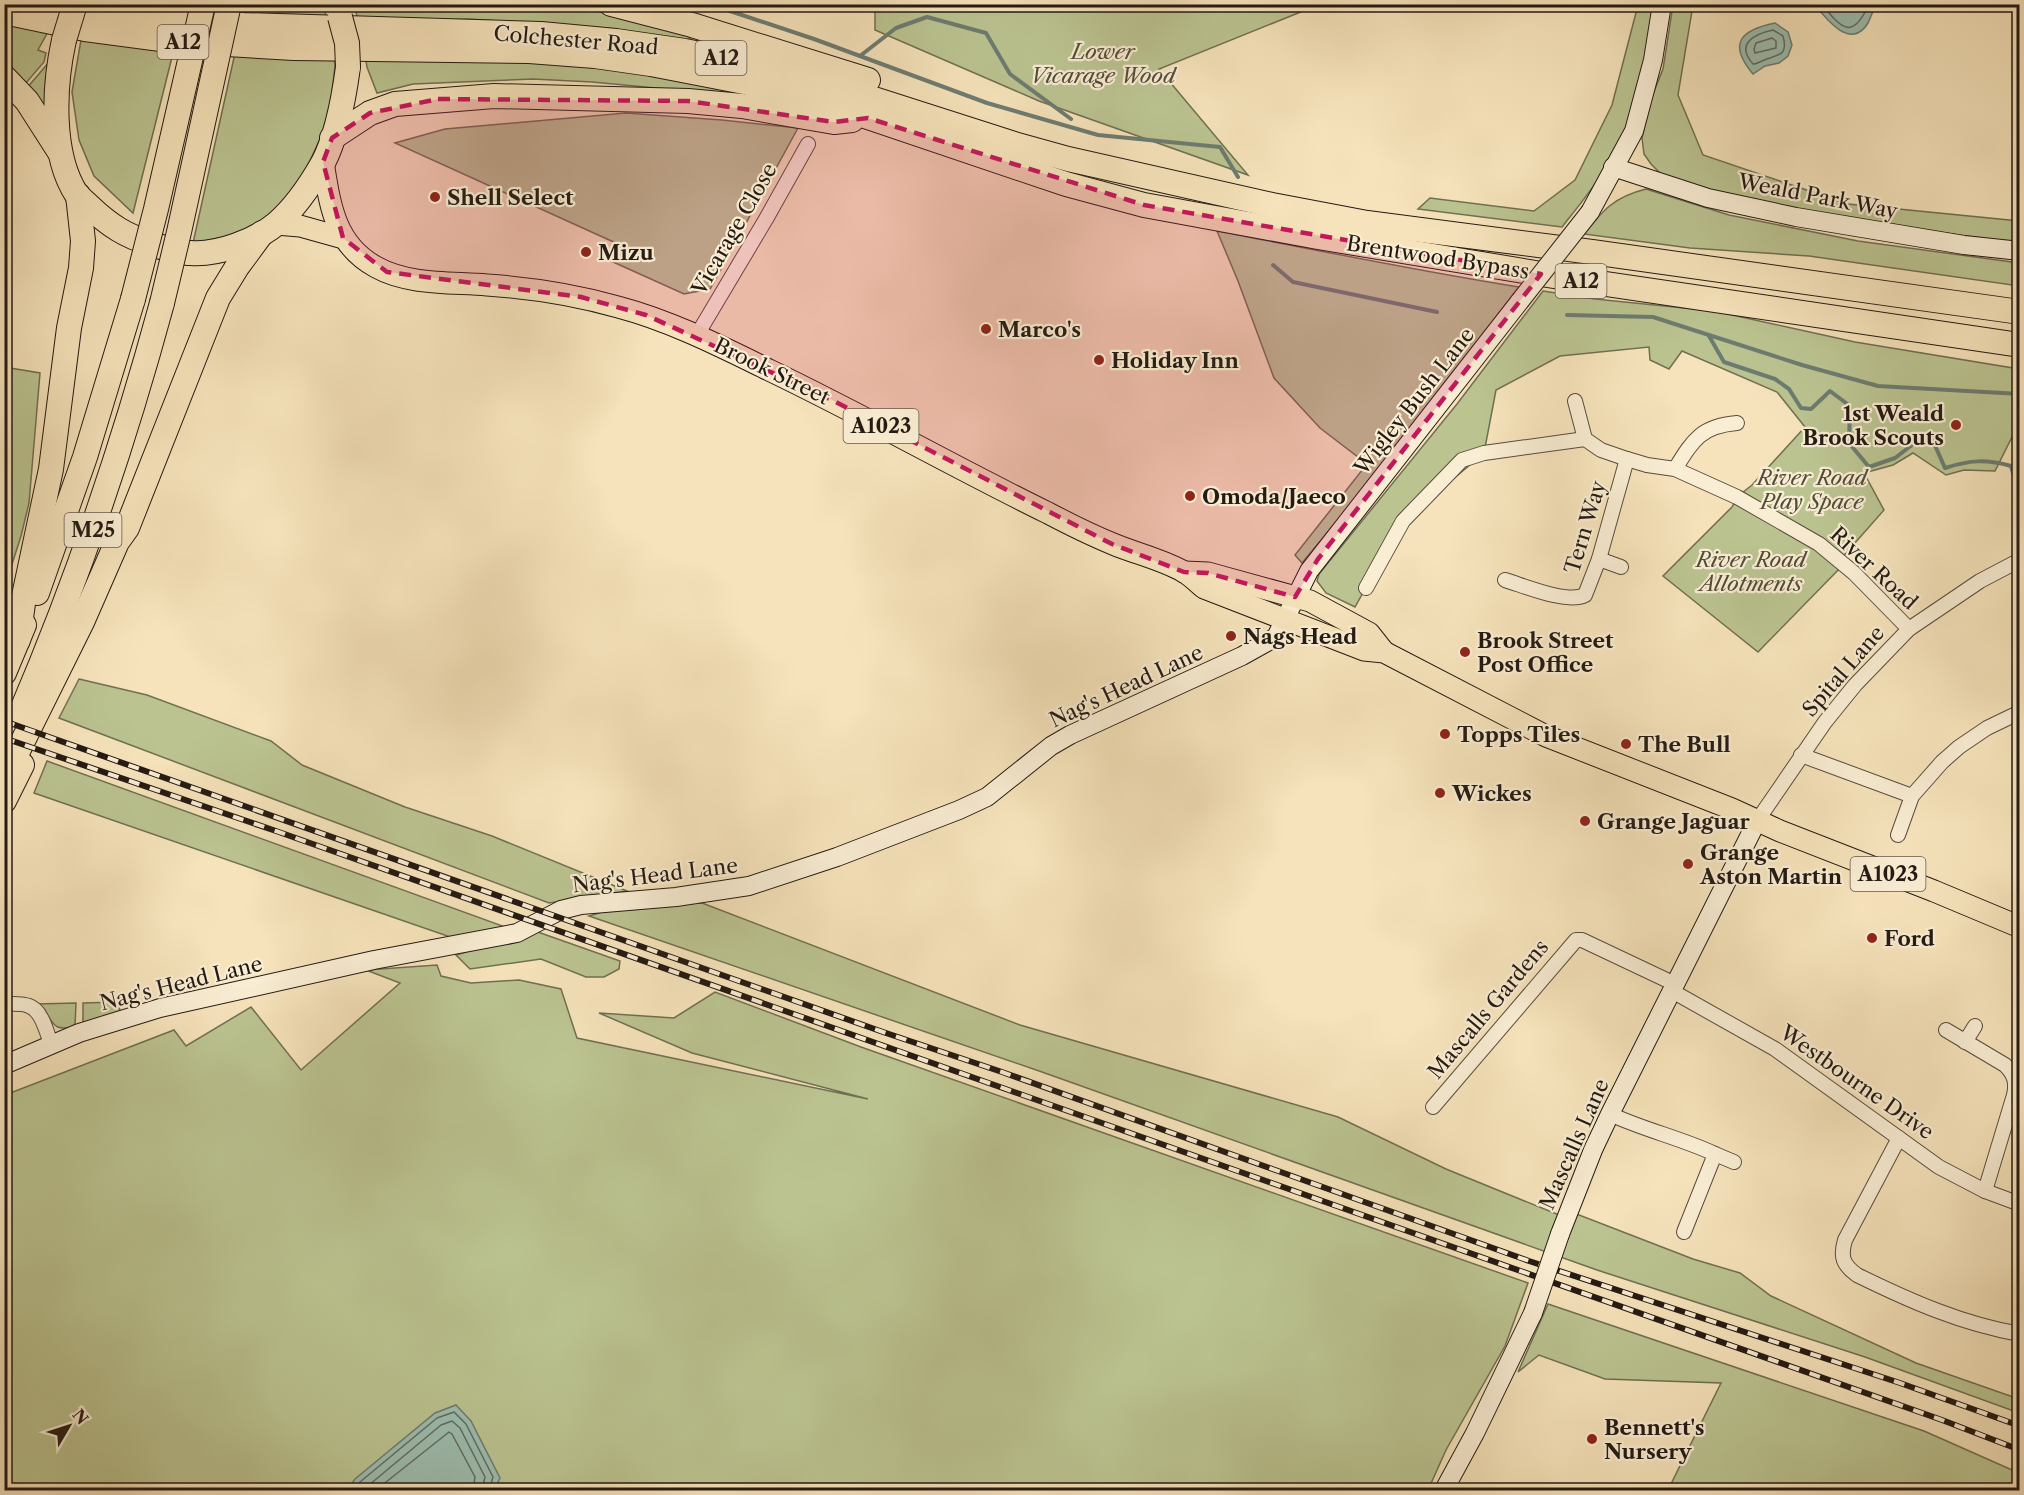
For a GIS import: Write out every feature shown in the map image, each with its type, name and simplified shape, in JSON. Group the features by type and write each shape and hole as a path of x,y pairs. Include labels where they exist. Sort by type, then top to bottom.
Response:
{"highway":[{"name":"Colchester Road","path":"70,4 138,16 222,24 541,34 616,41 685,51 760,66 836,87 1068,159"},
{"path":"60,153 57,110 58,66 75,4"},
{"name":"M25","path":"4,672 55,544 78,478 133,299 163,180 202,4"},
{"name":"M25","path":"4,750 54,634 88,545 131,412 162,303 229,4"},
{"name":"A12","path":"610,4 692,25 828,66 986,122 1068,159"},
{"path":"4,77 27,100 60,153 78,195 115,229 130,238 162,248 191,253 215,252 233,247 269,228 302,195 324,162 345,94 348,67 347,43 339,11"},
{"name":"Colchester Road","path":"4,12 85,29 176,41 294,48 529,51 594,56 734,80 838,107 868,118"},
{"name":"A12","path":"332,138 370,112 395,104 495,96 688,101 742,106 834,122 868,118"},
{"name":"Brentwood Bypass","path":"868,118 1066,184 1144,205 1209,218 1572,279 2019,345"},
{"name":"Brentwood Bypass","path":"1068,159 1180,185 1367,223 1580,250 2019,312"},
{"name":"M25","path":"18,640 24,596 51,469 69,328 81,268 83,241 78,195"},
{"name":"M25","path":"4,801 94,615 218,298 237,267 269,228"},
{"name":"M25","path":"4,779 82,622 117,542 127,528"}],"main road":[{"name":"Brook Street","path":"324,162 330,203 343,238"},
{"name":"Brook Street","path":"269,228 300,226 343,238 375,267 406,278 489,285 581,297 646,315 697,335 832,400 1048,514 1113,544 1184,572 1204,588 1364,650 1384,652 1546,736 1757,821"},
{"name":"Brook Street","path":"1184,572 1208,573 1310,601 1369,633 1384,652"},
{"name":"A1023","path":"1757,821 2019,927"}],"street":[{"path":"1613,167 1634,131 1653,60 1662,4"},
{"name":"Vicarage Close","path":"697,335 808,144"},
{"name":"Wigley Bush Lane","path":"1286,619 1309,571 1590,212 1613,167"},
{"name":"Weald Park Way","path":"1613,167 1708,198 1796,217 2019,251"},
{"path":"1366,588 1403,521 1462,460 1484,453 1585,439 1575,401"},
{"path":"1675,469 1685,452 1705,430 1722,424 1737,423"},
{"name":"River Road","path":"1585,439 1601,450 1627,459 1675,469 1737,497 1819,544 1854,573 1909,629"},
{"name":"Tern Way","path":"1504,579 1564,597 1578,598 1586,595 1599,560 1627,459"},
{"path":"1599,560 1621,567"},
{"name":"Spital Lane","path":"1757,821 1825,722 1855,685 1909,629 1980,580 2019,560"},
{"name":"Nag's Head Lane","path":"4,1065 51,1044 118,1020 165,1007 374,960 517,933 561,910 581,905 714,892 749,886 837,857 911,830 987,796 1007,783 1051,746 1070,735 1268,642 1276,637 1286,619"},
{"path":"1898,835 1912,796 1942,762 1959,747 2013,715"},
{"path":"1802,755 1912,796"},
{"name":"Mascalls Lane","path":"1444,1491 1533,1313 1560,1234 1593,1150 1757,821"},
{"name":"Mascalls Gardens","path":"1433,1107 1576,940 1582,940 1674,987"},
{"name":"Westbourne Drive","path":"1674,987 1775,1049 1939,1167 1985,1191 2019,1204"},
{"path":"4,1004 28,1005 35,1009 51,1044"},
{"path":"1965,1042 1974,1026"},
{"path":"1946,1030 2004,1065 2010,1070 2016,1082 1985,1191"},
{"path":"1610,1114 1632,1125 1689,1142 1734,1162"},
{"path":"1899,1138 1845,1240 1841,1252 1843,1262 1857,1275 1932,1309 1965,1321 2019,1334"},
{"path":"1684,1232 1715,1154"}],"highlighted area":[{"path":"438,99 688,101 834,122 868,118 1144,205 1541,274 1318,559 1295,597 1208,573 1184,572 1112,544 832,400 646,315 581,297 387,272 343,238 323,162 332,138 370,113"}],"green space":[{"name":"Lower Vicarage Wood","path":"875,4 1318,5 1159,69 1248,175 1039,101 875,30"},
{"path":"247,5 323,5 327,19 246,14"},
{"path":"353,5 571,5 691,33 689,42 615,29 468,19 360,23"},
{"path":"1638,5 1656,5 1643,71 1629,119 1617,148 1603,172 1562,227 1418,209 1430,198 1534,211 1575,180 1612,105"},
{"path":"1673,5 1693,5 1678,95 1703,155 1848,204 2019,221 2019,244 1751,204 1665,178 1644,154 1642,138 1651,99 1663,69"},
{"path":"4,19 50,28 38,50 46,53 44,62 26,83 5,62"},
{"path":"82,34 174,49 133,213 94,176 79,140 72,92"},
{"path":"235,53 334,57 329,120 297,188 268,218 235,235 193,243"},
{"path":"365,54 573,61 744,93 741,96 592,82 533,79 413,84 377,93 367,67"},
{"path":"50,61 47,115 26,89"},
{"path":"626,113 798,128 710,289 684,294 611,261 618,244 395,143 445,129"},
{"path":"1646,189 1729,215 1858,241 2019,263 2019,286 1809,256 1690,248 1584,234 1597,218 1617,200"},
{"path":"1217,231 1519,287 1391,456 1302,563 1295,555 1367,464 1320,428 1274,378"},
{"path":"1543,291 1595,299 1714,311 1855,342 2019,369 2019,423 1995,471 1964,470 1946,475 1913,453 1893,465 1864,473 1884,510 1840,560 1844,564 1758,652 1663,576 1732,507 1737,497 1752,485 1805,427 1777,392 1682,351 1669,369 1650,360 1649,347 1560,356 1496,390 1484,453 1403,521 1355,607 1326,593 1317,581 1319,574 1457,404"},
{"path":"4,367 40,373 29,503 5,586"},
{"path":"79,679 147,695 271,741 302,765 405,807 492,836 627,891 549,903 59,718"},
{"path":"47,761 516,931 456,939 34,793"},
{"path":"702,903 1020,1025 1338,1117 1446,1169 1559,1215 1574,1213 1693,1259 1740,1273 1771,1296 1916,1363 2019,1399 2019,1413 1865,1357 1597,1270 1042,1072 589,916 622,906"},
{"path":"535,931 620,961 619,969 604,977 586,977 541,959 470,969 456,955"},
{"path":"437,965 441,976 471,983 519,980 561,989 577,1038 868,1099 692,1053 599,1013 674,1018 715,992 861,1047 1528,1283 1505,1346 1446,1450 1428,1490 5,1490 5,1095 174,1030 186,1046 251,1007 301,1070 400,983 366,970"},
{"path":"118,1002 120,1011 83,1023 83,1003"},
{"path":"76,1003 75,1026 66,1028 55,1026 37,1004"},
{"path":"1548,1304 1924,1431 2019,1473 2019,1490 1668,1490 1721,1383 1605,1379 1539,1355 1518,1372"}],"water":[{"path":"1815,5 1876,5 1868,23 1861,31 1854,34 1839,30"},
{"path":"1775,23 1788,32 1792,45 1788,56 1779,63 1765,66 1753,74 1741,54 1742,40 1746,34"},
{"path":"456,1405 471,1421 500,1478 494,1490 347,1490 355,1479 435,1413"}],"waterway":[{"path":"709,4 814,39 987,103 1098,135 1220,147 1238,177"},
{"path":"860,56 896,28 927,17 986,33 1010,74 1071,119"},
{"path":"1273,265 1293,282 1437,312"},
{"path":"1567,315 1653,317 1802,365 1878,386 2020,394"},
{"path":"1709,336 1724,362 1775,379 1789,389 1801,408 1811,409 1830,391 1850,406 1849,443 1869,467 1895,458 1929,432 1945,468 1978,461 2011,466 2020,497"}],"railway":[{"path":"4,721 1002,1072 1529,1261 1900,1383 2020,1426"},
{"path":"4,738 276,831 1942,1420 2020,1450"}],"place":[{"name":"Shell Select","path":"435,197"},
{"name":"Mizu","path":"586,252"},
{"name":"Marco's","path":"986,329"},
{"name":"Holiday Inn","path":"1099,360"},
{"name":"1st Weald Brook Scouts","path":"1956,425"},
{"name":"Omoda/Jaeco","path":"1190,496"},
{"name":"Nags Head","path":"1231,636"},
{"name":"Brook Street Post Office","path":"1465,652"},
{"name":"Topps Tiles","path":"1445,734"},
{"name":"The Bull","path":"1626,744"},
{"name":"Wickes","path":"1440,793"},
{"name":"Grange Jaguar","path":"1585,821"},
{"name":"Grange Aston Martin","path":"1688,864"},
{"name":"Ford","path":"1872,938"},
{"name":"Bennett's Nursery","path":"1592,1439"}],"park label":[{"name":"River Road Play Space","path":"1812,489"},
{"name":"River Road Allotments","path":"1751,571"}]}
